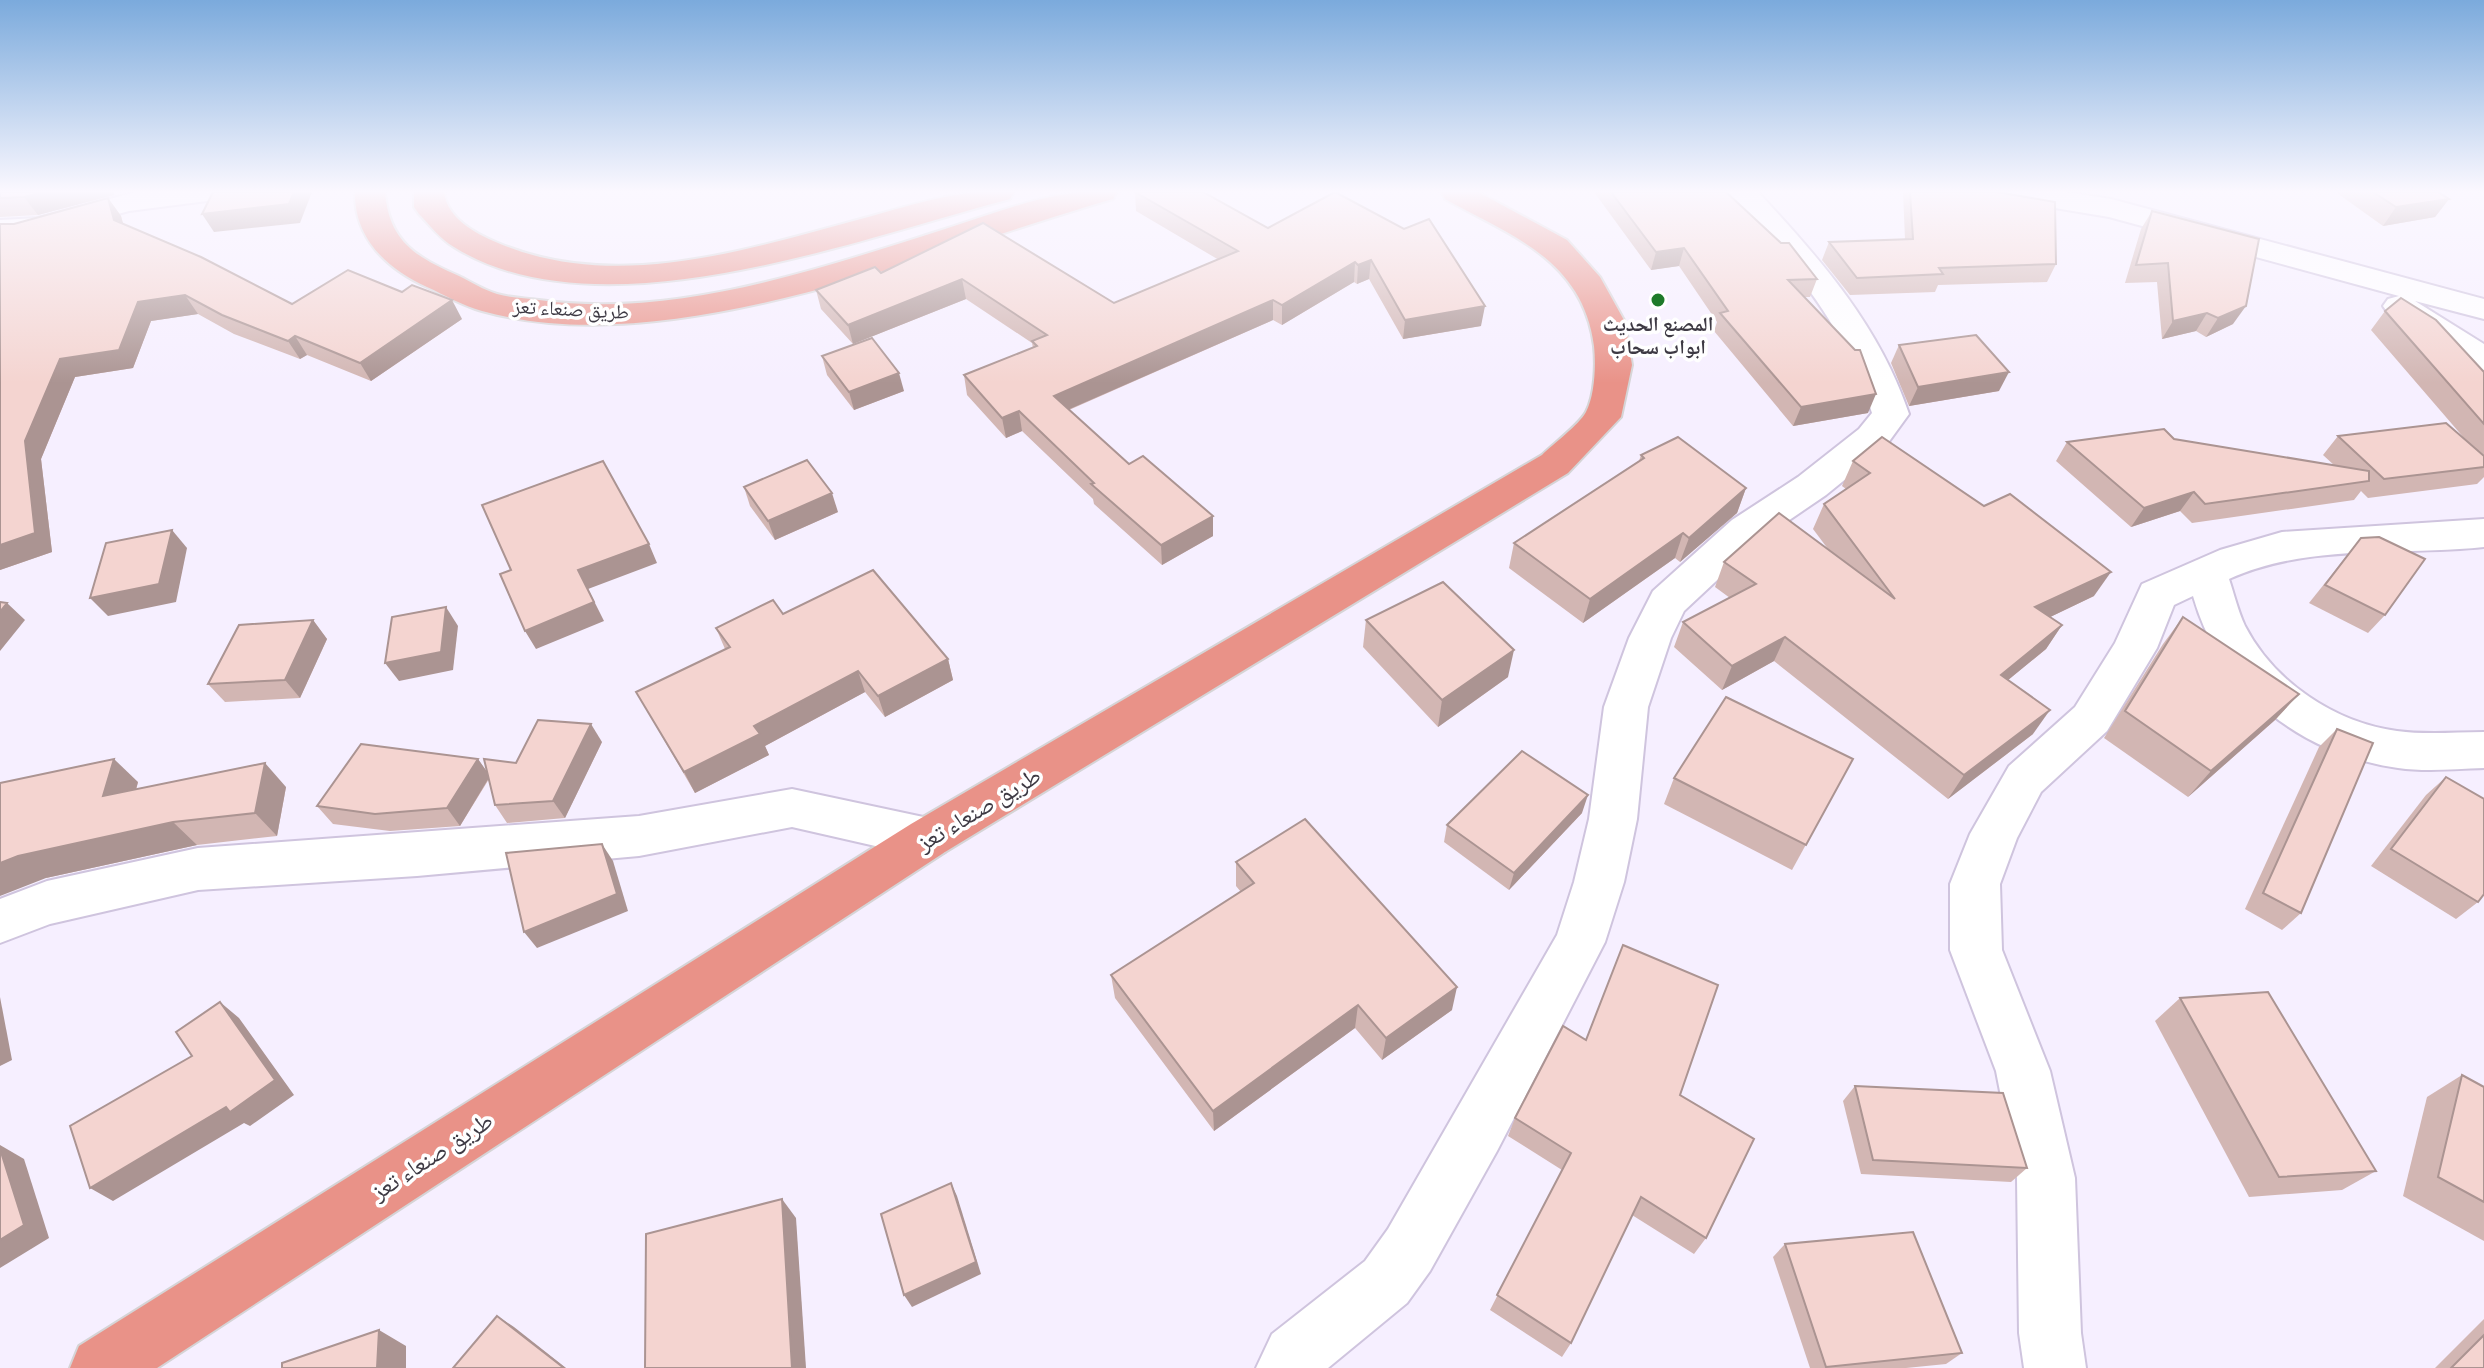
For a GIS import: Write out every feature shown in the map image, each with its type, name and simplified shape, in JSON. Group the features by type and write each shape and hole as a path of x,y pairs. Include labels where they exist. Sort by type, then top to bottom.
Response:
{"highway":[{"name":"طريق صنعاء تعز","path":"397,256 443,287 487,302 533,311 608,315 667,311 756,295 888,256"},
{"name":"طريق صنعاء تعز","path":"500,256 520,264 614,276 677,273 762,256"},
{"name":"طريق صنعاء تعز","path":"101,1368 928,838 1555,464 1603,417 1614,365 1608,322 1588,284 1564,256"}],"street":[{"path":"1287,1368 1294,1356 1386,1282 1409,1250 1580,942 1599,882 1613,819 1626,707 1650,638 1668,602 1746,530 1812,486 1872,438 1891,414 1882,382 1862,338 1833,294 1799,256"},
{"path":"2284,256 2484,309"},
{"path":"2335,270 2405,308 2484,359"},
{"path":"2055,1368 2050,1333 2046,1178 2023,1071 1976,950 1975,884 1994,834 2025,779 2091,719 2135,648 2157,595 2206,572 2280,547 2353,540 2448,538 2484,533"},
{"path":"2206,572 2224,625 2250,667 2293,711 2339,738 2399,750 2484,750"},
{"path":"0,921 47,903 198,869 639,836 792,808 928,838"}],"building":[{"path":"0,256 198,256 292,304 348,270 402,292 412,285 452,300 360,363 295,336 288,341 222,315 185,295 138,302 119,350 60,359 25,441 35,533 0,545"},
{"path":"916,256 1037,256 1114,303 1226,256 1453,256 1485,306 1405,320 1371,260 1358,265 1355,262 1282,305 1273,300 1054,396 1129,464 1143,456 1213,516 1161,545 1091,484 1094,483 1019,411 1002,418 964,375 1037,346 1032,341 1047,335 962,279 848,325 816,290 875,267 881,273"},
{"path":"1689,256 1799,256 1817,279 1788,280 1855,350 1860,350 1876,394 1801,407 1720,313 1728,311"},
{"path":"1840,256 2056,256 2056,264 1939,268 1943,274 1857,278"},
{"path":"2139,256 2256,256 2246,306 2218,318 2207,313 2173,321 2168,263 2136,265"},
{"path":"2401,298 2436,320 2484,372 2484,424 2385,311"},
{"path":"1976,335 2009,372 1918,387 1899,345"},
{"path":"872,338 899,373 849,392 822,356"},
{"path":"2446,423 2484,456 2484,467 2384,479 2338,436"},
{"path":"2164,429 2174,439 2369,471 2369,481 2205,504 2194,492 2144,508 2067,442"},
{"path":"1678,437 1746,488 1689,538 1683,533 1590,599 1514,543 1644,458 1641,455"},
{"path":"1882,437 1984,506 2010,494 2111,572 2035,607 2062,625 2001,675 2050,710 1964,775 1785,637 1732,666 1683,622 1756,584 1724,562 1779,513 1895,599 1824,504 1870,473 1853,461"},
{"path":"807,460 832,493 768,521 744,487"},
{"path":"603,461 649,544 578,570 594,602 525,631 500,574 511,570 482,505"},
{"path":"172,530 159,584 90,598 106,543"},
{"path":"2379,537 2425,559 2385,615 2325,585 2361,538"},
{"path":"873,570 948,659 878,696 858,671 754,726 760,734 684,772 636,692 730,647 716,628 773,600 783,614"},
{"path":"1443,582 1514,650 1442,700 1366,620"},
{"path":"446,607 441,652 385,663 392,617"},
{"path":"2183,617 2299,694 2211,771 2125,711"},
{"path":"313,620 285,680 208,684 239,625"},
{"path":"1726,697 1853,759 1806,845 1674,778"},
{"path":"538,720 591,724 553,801 495,805 484,759 516,763"},
{"path":"2337,729 2373,743 2301,913 2263,893"},
{"path":"361,744 478,759 447,808 375,814 317,806"},
{"path":"1522,751 1588,795 1514,873 1447,825"},
{"path":"114,759 103,796 265,763 255,813 173,822 18,856 0,863 0,783"},
{"path":"2446,777 2484,799 2484,894 2478,902 2391,849"},
{"path":"1305,819 1457,987 1386,1038 1358,1005 1213,1111 1111,975 1254,883 1236,862"},
{"path":"602,844 617,894 524,932 506,853"},
{"path":"1623,945 1718,985 1680,1095 1754,1139 1706,1238 1641,1197 1571,1343 1497,1295 1571,1153 1515,1118 1563,1026 1586,1040"},
{"path":"2268,992 2376,1171 2279,1177 2180,998"},
{"path":"220,1002 275,1080 230,1112 226,1107 90,1188 70,1126 192,1056 176,1032"},
{"path":"2462,1075 2484,1087 2484,1202 2438,1177"},
{"path":"1855,1086 2003,1093 2027,1168 1873,1160"},
{"path":"0,1149 24,1225 0,1240"},
{"path":"951,1183 976,1262 904,1295 881,1214"},
{"path":"782,1199 792,1368 645,1368 646,1234"},
{"path":"1913,1232 1962,1353 1826,1367 1785,1244"},
{"path":"497,1316 564,1368 453,1368"},
{"path":"379,1330 377,1368 282,1368 282,1363"},
{"path":"2484,1335 2484,1368 2451,1368"}],"place":[{"name":"المصنع الحديث ابواب سحاب","path":"1658,300"}]}
